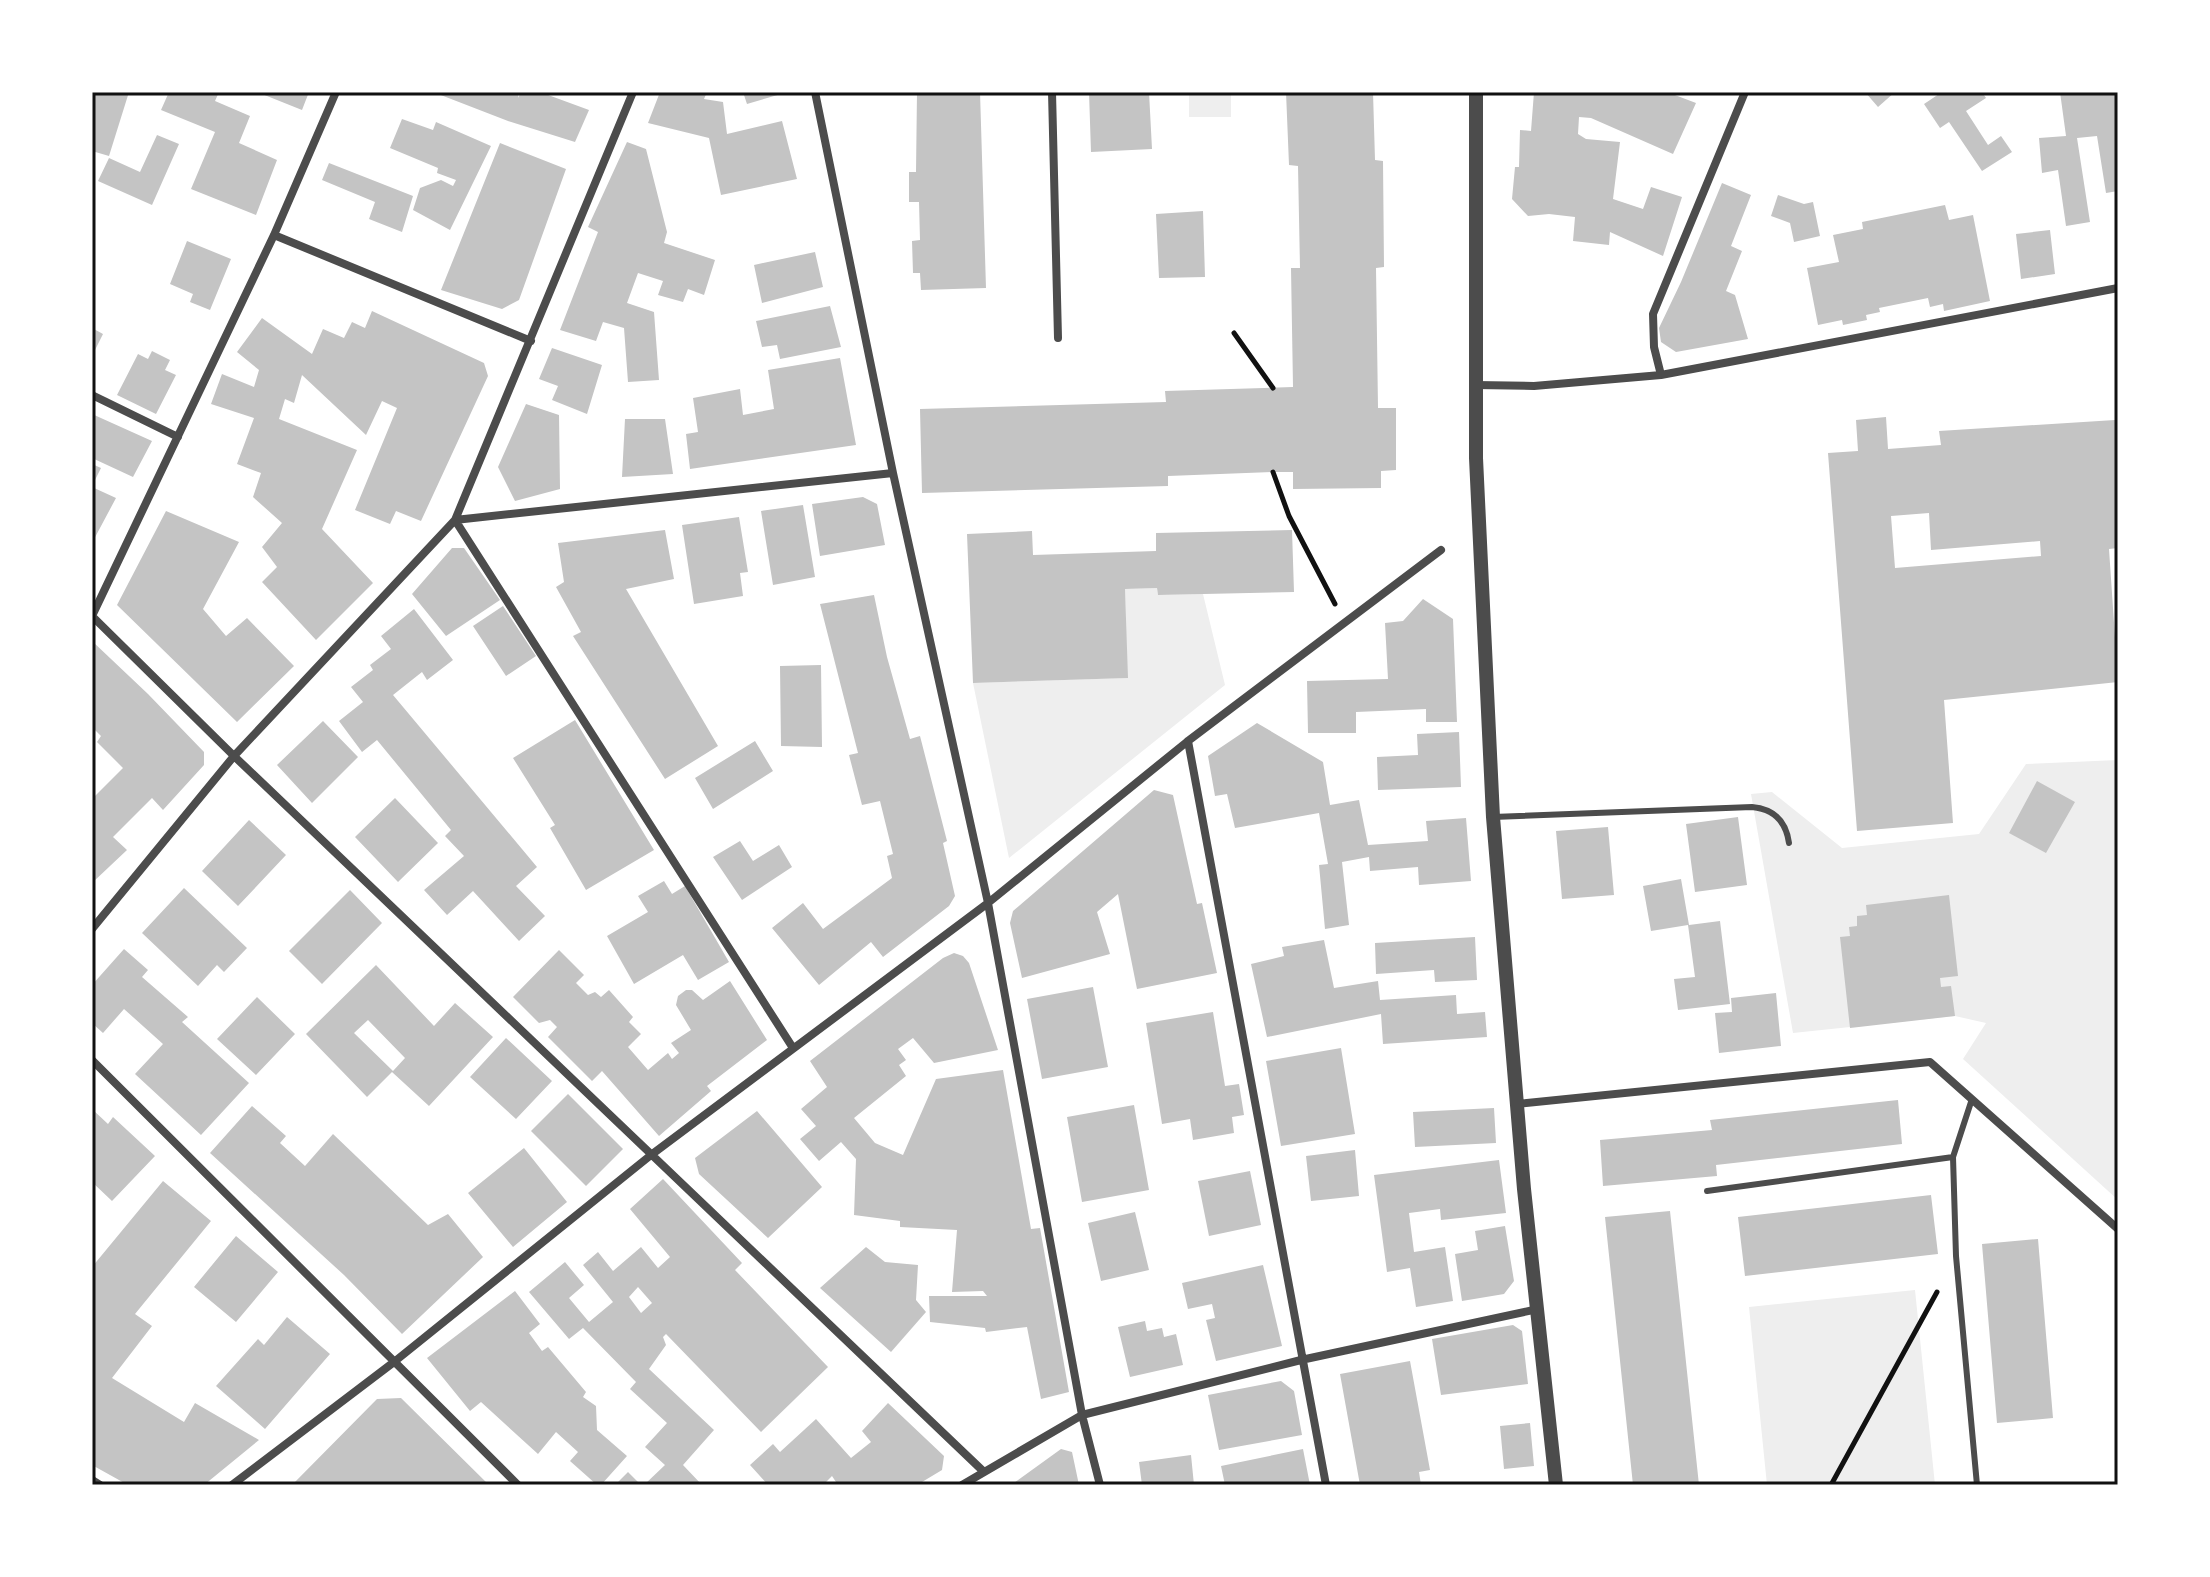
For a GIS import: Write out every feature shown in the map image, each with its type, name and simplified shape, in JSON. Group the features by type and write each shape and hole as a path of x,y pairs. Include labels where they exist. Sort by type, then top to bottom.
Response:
{"street":[{"path":"336,92 274,235 92,616 234,756 983,1471"},
{"path":"92,929 234,756 455,520 633,92"},
{"path":"815,92 893,473 988,903 1082,1415 1100,1485"},
{"path":"1052,92 1058,338"},
{"path":"1476,92 1476,473 1493,817 1517,1104 1556,1485"},
{"path":"1661,375 1654,347 1653,314 1745,92"},
{"path":"274,235 531,341"},
{"path":"1475,385 1534,386 1661,375 2118,288"},
{"path":"92,395 178,437"},
{"path":"455,520 893,473"},
{"path":"455,520 793,1048"},
{"path":"232,1485 394,1362 651,1155 988,903 1188,741 1441,550"},
{"path":"1188,741 1326,1485"},
{"path":"92,1060 518,1485"},
{"path":"1517,1104 1930,1062 2118,1229"},
{"path":"962,1485 1082,1415 1301,1360 1538,1309"},
{"path":"92,1480 100,1485"}],"lane":[{"path":"1493,817 1752,807 1774,813 1787,831 1789,843"},
{"path":"1972,1099 1953,1157 1956,1256 1977,1485"},
{"path":"1707,1191 1953,1157"}],"path":[{"path":"1234,333 1273,388"},
{"path":"1273,472 1289,516 1345,622"},
{"path":"1831,1485 1956,1256"}],"shaded area":[{"path":"1189,92 1231,92 1231,117 1189,117"},
{"path":"1157,588 1158,595 1203,594 1225,685 1009,858 973,683 1127,678 1125,589"},
{"path":"2118,760 2118,1200 1963,1059 1986,1023 1955,1016 1793,1033 1751,794 1772,792 1842,848 1979,834 2026,764"},
{"path":"1915,1290 1935,1485 1767,1485 1749,1307"}],"building":[{"path":"92,92 129,92 109,156 92,151"},
{"path":"169,92 219,92 215,101 250,116 239,143 277,160 256,215 191,189 215,132 161,110"},
{"path":"257,92 309,92 302,110"},
{"path":"433,92 519,92 518,98 521,92 540,92 589,110 575,142 508,121"},
{"path":"660,92 707,92 704,99 723,102 727,134 782,121 797,179 721,195 709,138 648,123"},
{"path":"743,92 781,92 781,94 747,104"},
{"path":"917,92 980,92 986,288 921,290 920,273 913,273 912,241 920,240 919,202 909,202 909,172 916,172"},
{"path":"1089,92 1149,92 1152,149 1091,152"},
{"path":"1286,92 1373,92 1375,160 1383,161 1384,267 1376,268 1378,408 1396,408 1396,470 1381,471 1381,488 1293,489 1293,472 1273,472 1168,476 1168,486 922,493 920,409 1166,402 1165,391 1293,387 1291,268 1300,268 1298,166 1289,165"},
{"path":"1534,92 1667,92 1696,103 1673,154 1591,118 1579,117 1578,134 1586,139 1620,142 1613,199 1643,209 1651,187 1682,197 1663,256 1610,232 1609,245 1573,241 1575,217 1549,214 1528,216 1512,199 1515,167 1519,167 1520,130 1531,131"},
{"path":"1865,92 1895,92 1878,107"},
{"path":"1942,92 1982,92 1986,98 1966,111 1988,145 2001,136 2012,152 1982,171 1949,122 1940,128 1924,104"},
{"path":"2060,92 2118,92 2118,191 2106,193 2097,136 2077,138 2090,222 2066,226 2058,170 2042,173 2039,138 2066,136"},
{"path":"402,119 433,130 436,122 491,146 450,230 413,210 420,188 441,180 453,186 456,180 437,173 438,168 390,148"},
{"path":"157,135 179,144 152,205 98,181 109,158 140,172"},
{"path":"627,142 646,149 667,232 664,243 715,260 704,295 688,289 683,302 658,295 663,281 638,273 627,303 654,312 659,380 628,382 624,328 603,322 596,341 560,330 598,232 588,227"},
{"path":"500,143 566,169 519,300 502,309 441,290"},
{"path":"329,163 413,196 402,232 369,219 375,202 322,180"},
{"path":"1722,183 1751,195 1731,246 1742,251 1726,291 1735,295 1748,339 1676,352 1661,342 1659,328"},
{"path":"1778,195 1804,204 1813,202 1820,236 1794,242 1790,223 1771,216"},
{"path":"1945,205 1949,220 1973,215 1990,301 1944,311 1943,304 1930,307 1928,298 1879,308 1880,312 1866,315 1867,320 1843,325 1842,320 1818,325 1807,268 1839,262 1833,235 1863,229 1862,222"},
{"path":"1203,211 1205,277 1159,278 1156,214"},
{"path":"2050,230 2055,274 2021,279 2016,234"},
{"path":"187,241 231,259 210,310 190,302 193,294 170,284"},
{"path":"815,252 823,287 762,303 754,265"},
{"path":"830,306 841,347 780,359 777,345 762,347 756,321"},
{"path":"372,311 484,363 488,376 421,521 396,511 390,524 355,510 397,408 382,401 366,435 302,375 294,403 285,399 279,419 357,450 322,529 373,583 316,640 262,582 277,567 262,547 282,523 253,497 261,473 237,464 254,418 211,404 222,374 254,387 259,370 237,352 262,318 312,354 323,329 344,338 352,322 365,328"},
{"path":"92,328 103,334 92,356"},
{"path":"552,348 602,365 587,414 552,400 558,386 539,379"},
{"path":"152,351 170,360 165,370 176,375 156,414 117,395 138,354 148,359"},
{"path":"840,358 856,445 690,469 686,434 698,432 693,398 740,389 743,415 774,409 768,370"},
{"path":"526,404 559,415 560,489 515,501 498,467"},
{"path":"92,414 152,441 133,477 92,458"},
{"path":"1886,417 1888,449 1941,445 1939,431 2115,420 2118,548 2109,549 2118,682 1944,700 1953,823 1857,831 1828,453 1858,451 1856,420","holes":["1929,513 1931,550 2040,541 2041,556 1895,568 1891,516"]},
{"path":"625,419 665,419 673,474 622,477"},
{"path":"92,464 101,468 92,486"},
{"path":"92,487 116,498 92,543"},
{"path":"863,497 877,504 885,545 820,556 812,504"},
{"path":"803,505 815,577 773,585 761,511"},
{"path":"166,511 239,542 203,609 226,636 247,618 294,666 237,722 117,605"},
{"path":"739,517 748,572 740,573 743,596 694,604 682,525"},
{"path":"665,530 674,579 626,589 718,746 665,779 573,636 581,632 556,587 564,582 558,543"},
{"path":"1292,530 1294,592 1158,595 1157,588 1125,589 1128,678 973,683 967,534 1032,531 1033,555 1156,551 1156,533"},
{"path":"452,548 464,548 500,600 446,636 412,594"},
{"path":"874,595 887,657 910,739 920,736 947,841 943,843 955,896 949,906 883,957 871,942 819,985 772,928 803,903 823,929 892,878 887,856 893,854 880,801 862,805 849,755 858,753 820,604"},
{"path":"1423,599 1453,619 1457,722 1426,722 1426,709 1356,712 1356,733 1308,733 1307,681 1388,679 1385,623 1403,621"},
{"path":"503,606 536,656 506,676 473,626"},
{"path":"414,609 453,660 427,680 422,672 393,695 537,867 516,886 545,916 519,941 473,891 447,915 424,890 464,856 445,836 451,830 377,740 362,752 339,721 363,702 351,687 373,670 370,665 391,649 381,636"},
{"path":"92,641 204,752 204,765 163,810 152,798 113,837 127,850 92,883 92,799 123,768 97,742 101,736 92,727"},
{"path":"821,665 822,747 781,746 780,666"},
{"path":"575,720 654,850 586,890 550,828 555,825 513,758"},
{"path":"323,721 358,757 312,803 277,765"},
{"path":"1257,723 1323,762 1330,805 1359,800 1368,845 1428,841 1426,821 1466,818 1471,881 1419,885 1418,867 1370,871 1369,857 1342,862 1349,925 1325,929 1319,865 1328,864 1319,813 1235,828 1227,794 1215,796 1208,756"},
{"path":"1459,732 1461,787 1378,790 1377,757 1418,755 1417,734"},
{"path":"755,741 773,771 713,809 695,778"},
{"path":"2037,781 2075,802 2046,853 2009,833"},
{"path":"1154,790 1173,795 1197,904 1202,903 1217,973 1137,989 1118,894 1097,912 1110,954 1022,978 1010,923 1013,911"},
{"path":"395,798 438,843 398,882 355,837"},
{"path":"1738,817 1747,885 1695,892 1686,824"},
{"path":"249,820 286,855 238,906 202,871"},
{"path":"1608,827 1614,895 1562,899 1556,831"},
{"path":"740,841 753,861 779,845 792,867 742,900 713,857"},
{"path":"1681,879 1689,925 1720,921 1730,1004 1678,1010 1674,979 1695,977 1688,925 1651,931 1643,886"},
{"path":"664,881 672,894 685,886 729,962 698,980 683,955 634,984 607,936 648,912 638,896"},
{"path":"184,888 247,948 224,972 217,965 198,986 142,933"},
{"path":"350,890 382,923 322,984 289,951"},
{"path":"1949,895 1958,976 1940,978 1941,987 1951,986 1955,1016 1850,1028 1840,937 1850,936 1849,927 1857,926 1857,916 1867,915 1866,905"},
{"path":"1475,937 1477,980 1435,982 1434,970 1376,974 1375,943"},
{"path":"1324,940 1334,988 1378,981 1380,1000 1456,995 1457,1014 1485,1012 1487,1037 1383,1044 1381,1014 1267,1037 1251,964 1284,956 1282,947"},
{"path":"124,949 148,970 142,977 188,1017 182,1022 249,1083 201,1135 135,1074 163,1044 124,1009 103,1033 92,1023 92,985"},
{"path":"559,950 584,975 576,983 588,995 595,992 601,997 609,990 633,1017 629,1022 641,1034 628,1047 648,1070 668,1053 672,1059 679,1053 671,1043 691,1030 676,1005 678,996 686,990 692,990 703,1000 730,981 767,1040 707,1086 711,1091 659,1136 602,1071 592,1081 548,1037 557,1027 550,1020 539,1023 513,997"},
{"path":"954,953 963,956 969,963 998,1050 934,1063 913,1038 898,1049 906,1060 899,1065 906,1076 854,1118 875,1143 903,1155 936,1079 1003,1070 1031,1229 1040,1228 1069,1392 1041,1399 1027,1327 986,1332 985,1328 930,1322 929,1296 987,1296 983,1291 952,1292 957,1230 900,1227 900,1221 854,1215 856,1159 841,1142 819,1161 800,1139 816,1126 801,1109 827,1087 810,1061 943,958"},
{"path":"376,965 434,1026 455,1003 493,1037 429,1106 392,1072 367,1097 306,1034","holes":["368,1020 405,1058 393,1071 354,1033"]},
{"path":"1093,987 1108,1067 1042,1079 1027,999"},
{"path":"1776,993 1781,1046 1719,1053 1715,1013 1732,1012 1731,998"},
{"path":"257,997 295,1034 256,1075 217,1039"},
{"path":"1213,1012 1225,1086 1239,1084 1244,1115 1232,1117 1234,1133 1193,1140 1190,1119 1162,1124 1146,1023"},
{"path":"506,1038 552,1081 516,1119 470,1077"},
{"path":"1341,1048 1355,1134 1281,1146 1266,1061"},
{"path":"568,1094 623,1149 586,1186 531,1131"},
{"path":"1898,1100 1902,1144 1716,1165 1717,1176 1603,1186 1600,1140 1712,1130 1710,1120"},
{"path":"1134,1105 1149,1190 1082,1202 1067,1117"},
{"path":"252,1106 286,1136 280,1143 305,1166 333,1134 428,1225 448,1214 483,1257 402,1334 344,1275 210,1153"},
{"path":"1494,1108 1496,1143 1415,1147 1413,1112"},
{"path":"92,1109 108,1124 113,1117 155,1156 112,1201 92,1182"},
{"path":"757,1111 822,1187 768,1238 699,1174 695,1158"},
{"path":"524,1148 567,1202 513,1247 468,1193"},
{"path":"1355,1150 1359,1196 1311,1201 1306,1156"},
{"path":"1499,1160 1506,1213 1441,1220 1440,1209 1409,1213 1414,1252 1445,1247 1453,1301 1416,1307 1410,1268 1387,1272 1374,1175"},
{"path":"1250,1171 1261,1225 1209,1236 1198,1181"},
{"path":"663,1179 742,1263 735,1270 828,1367 761,1432 666,1334 663,1337 666,1345 649,1369 714,1430 683,1465 702,1485 644,1485 665,1465 645,1447 667,1423 630,1389 636,1382 583,1328 569,1339 529,1292 565,1262 584,1285 569,1298 589,1322 613,1302 583,1265 598,1252 613,1271 641,1247 658,1268 670,1257 630,1209","holes":["638,1287 652,1303 641,1313 629,1297"]},
{"path":"163,1181 211,1221 135,1314 152,1326 112,1378 184,1422 195,1403 259,1440 204,1485 128,1485 92,1465 92,1267"},
{"path":"1931,1195 1938,1254 1745,1276 1738,1217"},
{"path":"1670,1211 1699,1485 1633,1485 1605,1217"},
{"path":"1135,1212 1149,1270 1101,1281 1088,1223"},
{"path":"1505,1226 1514,1281 1504,1294 1462,1301 1455,1254 1478,1250 1475,1231"},
{"path":"236,1236 278,1272 236,1322 194,1287"},
{"path":"2038,1239 2053,1418 1997,1423 1982,1244"},
{"path":"866,1247 885,1262 918,1265 916,1300 926,1312 891,1352 820,1288"},
{"path":"1263,1265 1282,1346 1216,1361 1206,1320 1215,1318 1212,1304 1188,1309 1182,1283"},
{"path":"515,1291 540,1324 529,1333 542,1351 548,1347 586,1392 583,1397 596,1406 597,1430 627,1456 601,1485 597,1485 570,1461 578,1452 556,1432 538,1454 481,1402 470,1411 427,1358"},
{"path":"287,1317 330,1354 265,1429 216,1386 258,1339 264,1345"},
{"path":"1145,1321 1147,1331 1162,1328 1164,1337 1176,1334 1183,1365 1130,1377 1118,1327"},
{"path":"1513,1325 1522,1331 1528,1384 1441,1395 1432,1339"},
{"path":"1410,1361 1430,1470 1419,1472 1421,1485 1360,1485 1340,1374"},
{"path":"1281,1381 1294,1391 1302,1435 1219,1450 1208,1395"},
{"path":"401,1398 489,1485 292,1485 377,1399"},
{"path":"888,1403 944,1456 942,1470 917,1485 838,1485 832,1476 823,1485 768,1485 750,1465 773,1444 780,1452 816,1419 851,1458 871,1442 862,1431"},
{"path":"1530,1423 1534,1466 1504,1469 1500,1426"},
{"path":"1061,1449 1072,1452 1079,1485 1011,1485"},
{"path":"1303,1449 1310,1485 1225,1485 1221,1466"},
{"path":"1191,1455 1194,1485 1142,1485 1139,1462"},
{"path":"628,1472 641,1485 615,1485"}]}
